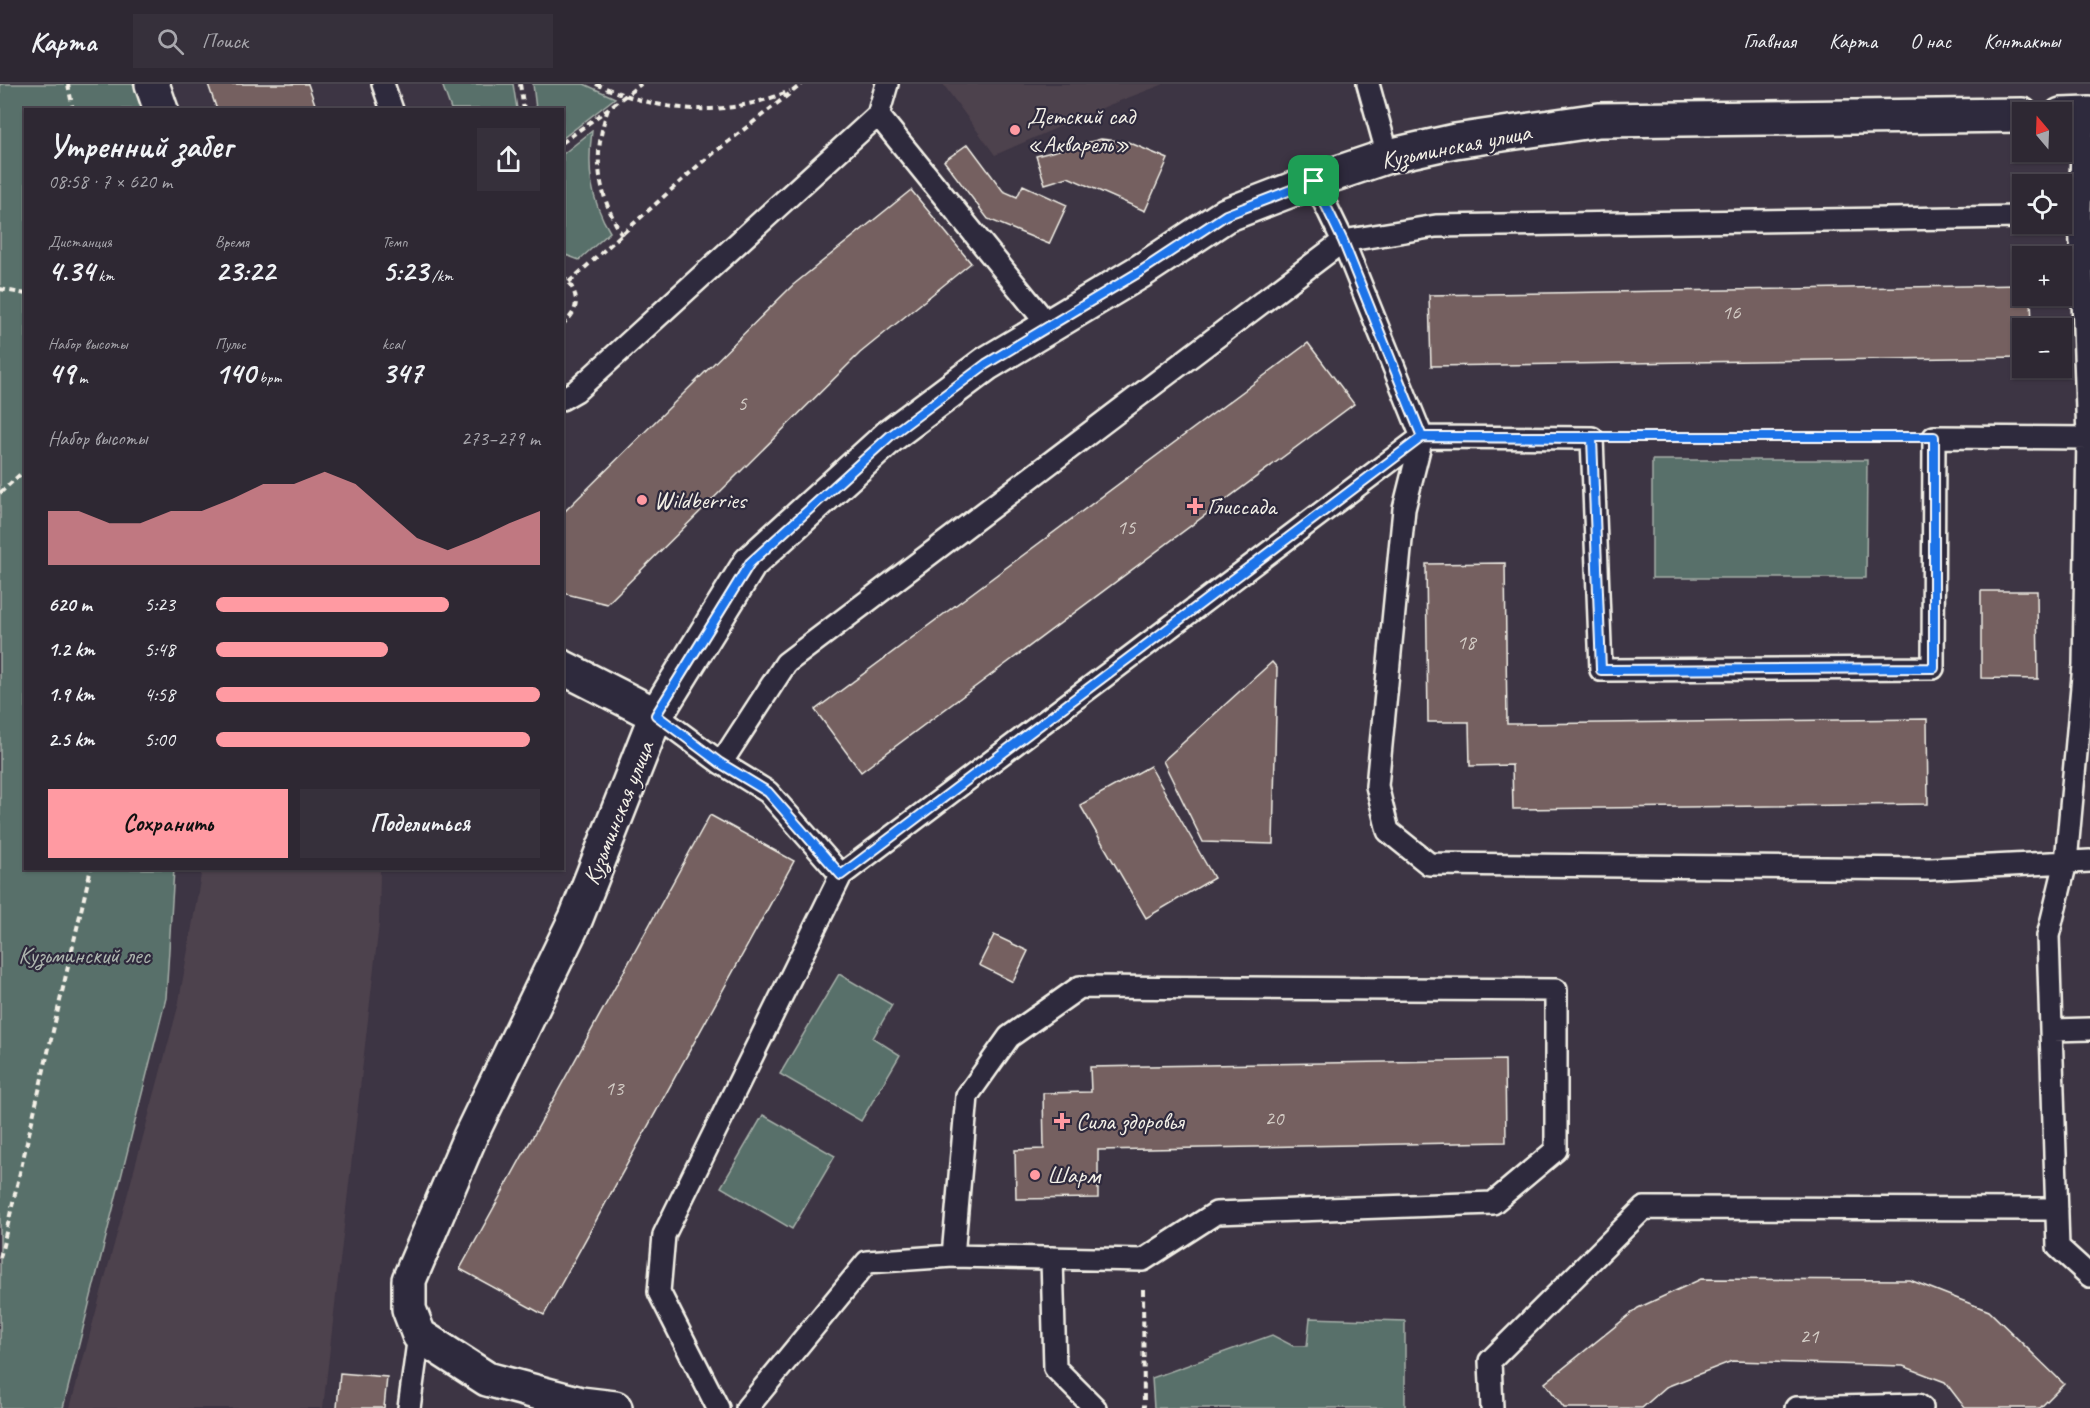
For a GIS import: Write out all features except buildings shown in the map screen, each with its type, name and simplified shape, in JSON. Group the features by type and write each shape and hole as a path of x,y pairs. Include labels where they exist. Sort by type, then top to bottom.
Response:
{"street":[{"path":"152,84 160,108"},
{"name":"Кузьминская улица","path":"419,1335 409,1309 409,1280 470,1137 576,918 656,715 750,563 890,436 986,364 1141,271 1226,215 1314,181 1388,156 1455,141 1599,120 2012,115"},
{"path":"564,668 656,715"},
{"path":"419,1335 487,1379 581,1404 615,1408"}],"lane":[{"path":"383,84 391,108"},
{"path":"564,398 584,383 878,115 887,84"},
{"path":"1368,84 1388,156"},
{"path":"2078,114 2077,216 2089,438 2087,665 2066,862 2048,936 2053,1030 2058,1247 2090,1276"},
{"path":"878,115 1048,325"},
{"path":"1314,181 1343,241 1422,437 1404,509 1377,786 1388,831 1429,864 1930,869 2090,861"},
{"path":"720,763 786,663 1343,241 1436,226 2012,217"},
{"path":"718,1408 659,1292 664,1234 841,875 1422,437 1592,438 1601,670 1934,668 1934,437 2089,438"},
{"path":"656,715 720,763 768,792 841,875"},
{"path":"747,1408 867,1262 953,1256 1143,1260 1216,1213 1493,1203 1556,1150 1556,990 1080,987 1009,1037 967,1096 953,1256"},
{"path":"2053,1030 2090,1029"},
{"path":"1491,1408 1490,1361 1644,1208 2057,1209"},
{"path":"1052,1258 1055,1368 1095,1408"},
{"path":"409,1408 419,1335"},
{"path":"1796,1408 1918,1405 1922,1408"}],"path":[{"path":"68,84 73,108"},
{"path":"520,84 524,108"},
{"path":"596,84 625,96 686,110 717,110 752,104 795,89"},
{"path":"564,142 641,84"},
{"path":"569,282 701,163 802,84"},
{"path":"608,109 601,130 598,176 606,206 622,235"},
{"path":"564,278 577,297 576,309 569,320 564,323"},
{"path":"0,290 24,294"},
{"path":"1592,438 1934,437"},
{"path":"0,493 24,472"},
{"path":"0,1258 91,870"},
{"path":"1143,1260 1144,1408"}],"shaded area":[{"name":"Детский сад «Акварель»","path":"943,84 1164,84 1109,105 995,155"},
{"path":"202,870 380,870 379,924 323,1408 70,1408 178,1007"}],"green space":[{"name":"Кузьминский лес","path":"0,84 135,84 144,108 24,108 24,870 174,870 166,998 63,1408 0,1408"},
{"path":"442,84 513,84 517,108 451,108"},
{"path":"533,84 584,84 615,98 564,137 564,108 536,108"},
{"path":"592,131 590,170 594,195 610,232 579,260 564,254 564,153"},
{"path":"1652,460 1867,460 1866,578 1652,578"},
{"path":"839,974 892,1005 873,1038 900,1055 861,1121 780,1074"},
{"path":"763,1115 835,1156 792,1229 721,1187"},
{"path":"1310,1318 1405,1321 1405,1408 1154,1408 1152,1378 1272,1335 1293,1346 1307,1346"}],"place":[{"name":"Детский сад «Акварель»","path":"1015,130"},
{"name":"Wildberries","path":"642,500"},
{"name":"Глиссада","path":"1195,506"},
{"name":"Сила здоровья","path":"1062,1121"},
{"name":"Шарм","path":"1035,1175"}],"route":[{"path":"1314,181 1226,215 1141,271 986,364 890,436 750,563 656,715 720,763 768,792 841,875 1422,437 1592,438 1601,670 1934,668 1934,437 1422,437 1343,241 1314,181"}]}
